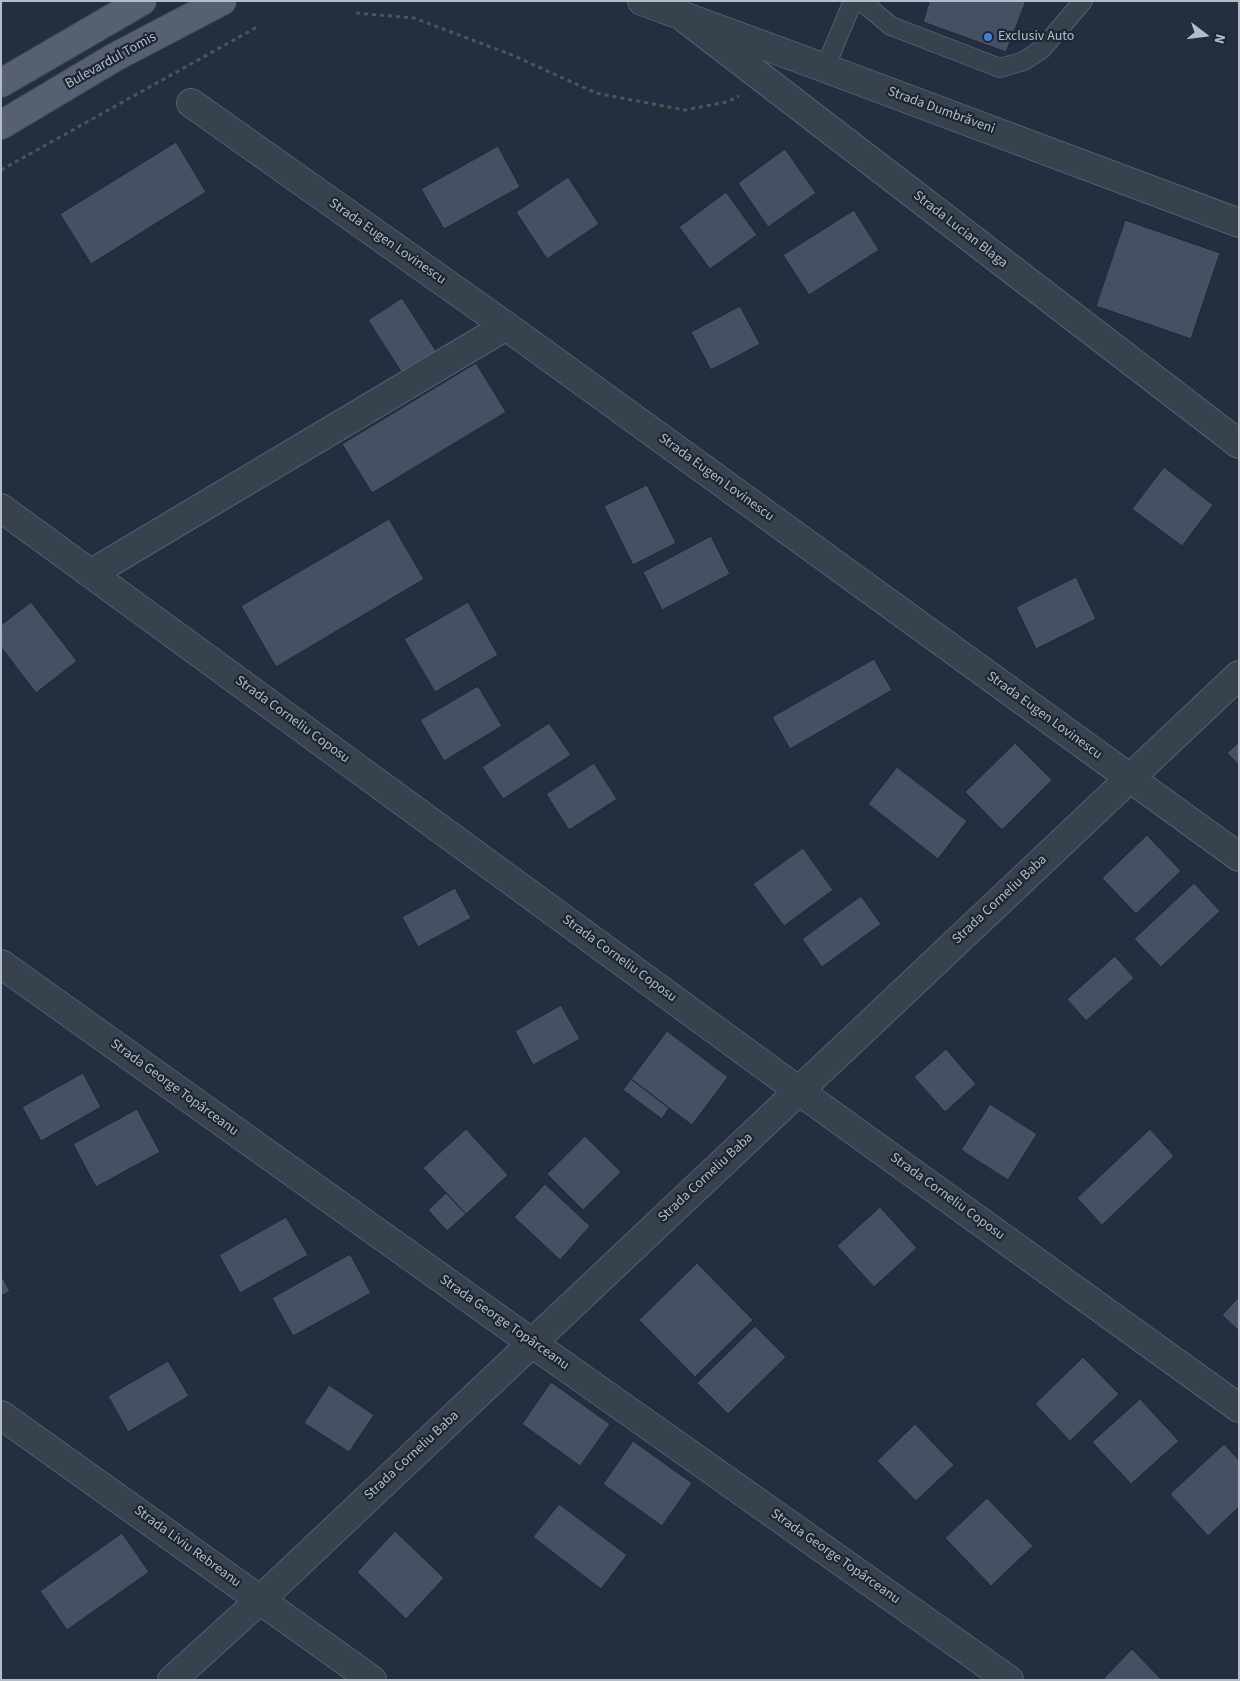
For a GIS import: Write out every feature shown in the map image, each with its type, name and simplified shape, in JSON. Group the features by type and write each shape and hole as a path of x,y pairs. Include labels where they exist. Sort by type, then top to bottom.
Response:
{"main road":[{"path":"1,84 142,1"},
{"name":"Bulevardul Tomis","path":"1,124 115,57 222,1"}],"street":[{"name":"Strada Dumbrăveni","path":"642,1 1239,222"},
{"name":"Strada Lucian Blaga","path":"682,16 1239,444"},
{"name":"Strada Eugen Lovinescu","path":"191,103 506,326 1239,857"},
{"path":"92,574 506,326"},
{"name":"Strada Corneliu Coposu","path":"1,508 799,1091 1239,1408"},
{"name":"Strada Corneliu Baba","path":"172,1680 260,1600 1239,675"},
{"name":"Strada George Topârceanu","path":"1,964 1008,1680"},
{"name":"Strada Liviu Rebreanu","path":"1,1415 372,1680"}],"lane":[{"path":"825,68 853,1"},
{"path":"861,1 891,26 1000,68 1024,61 1042,49 1083,1"}],"path":[{"path":"356,13 414,18 512,55 596,93 685,110 727,102 768,82"},
{"path":"1,170 257,27"}],"building":[{"name":"Exclusiv Auto","path":"928,1 1026,1 1006,52 923,22"},
{"path":"176,142 206,192 91,264 60,214"},
{"path":"498,146 520,187 444,229 421,189"},
{"path":"785,149 816,193 768,227 738,183"},
{"path":"568,177 599,224 547,259 516,212"},
{"path":"726,192 757,235 710,269 679,227"},
{"path":"854,210 879,250 809,295 783,255"},
{"path":"1125,220 1220,253 1191,339 1096,306"},
{"path":"402,298 436,351 402,373 368,320"},
{"path":"740,306 760,344 711,370 691,332"},
{"path":"476,363 506,412 372,493 342,444"},
{"path":"1164,467 1213,505 1182,546 1132,509"},
{"path":"647,485 676,543 633,565 604,506"},
{"path":"389,519 424,579 276,667 241,606"},
{"path":"711,536 730,574 662,610 643,572"},
{"path":"1076,577 1096,619 1036,649 1016,607"},
{"path":"31,602 77,661 36,693 1,647 1,625"},
{"path":"468,602 498,655 435,692 404,639"},
{"path":"874,659 892,690 790,749 772,717"},
{"path":"478,686 502,726 444,761 420,720"},
{"path":"549,723 571,755 503,799 482,767"},
{"path":"1239,742 1239,765 1227,753"},
{"path":"1015,743 1052,780 1002,830 965,792"},
{"path":"594,763 617,799 569,830 546,794"},
{"path":"897,767 967,821 938,859 868,804"},
{"path":"1147,835 1181,871 1136,914 1102,878"},
{"path":"803,848 833,890 784,926 753,884"},
{"path":"1194,883 1220,911 1161,967 1134,939"},
{"path":"455,888 471,918 418,947 402,917"},
{"path":"861,896 881,924 822,967 802,939"},
{"path":"1115,956 1134,978 1086,1021 1067,999"},
{"path":"561,1005 580,1039 533,1065 515,1031"},
{"path":"667,1031 728,1077 692,1125 631,1079"},
{"path":"946,1049 976,1084 945,1112 914,1077"},
{"path":"83,1073 101,1107 41,1141 22,1107"},
{"path":"631,1079 669,1108 662,1119 623,1090"},
{"path":"990,1104 1037,1134 1008,1180 961,1150"},
{"path":"137,1109 160,1152 96,1187 73,1144"},
{"path":"466,1129 508,1175 466,1214 423,1168"},
{"path":"1150,1129 1174,1156 1102,1225 1077,1198"},
{"path":"585,1136 621,1172 583,1210 547,1174"},
{"path":"545,1184 590,1226 560,1260 514,1217"},
{"path":"446,1193 466,1214 447,1231 428,1210"},
{"path":"880,1207 917,1248 874,1287 837,1246"},
{"path":"286,1217 308,1255 240,1293 219,1255"},
{"path":"350,1254 371,1293 293,1336 272,1298"},
{"path":"697,1263 753,1320 695,1377 639,1320"},
{"path":"1,1275 10,1291 1,1296"},
{"path":"1239,1297 1239,1331 1222,1315"},
{"path":"755,1326 786,1357 728,1414 697,1383"},
{"path":"1083,1357 1119,1394 1070,1441 1035,1404"},
{"path":"168,1361 189,1396 128,1432 108,1396"},
{"path":"551,1382 610,1424 580,1466 522,1424"},
{"path":"329,1385 374,1415 349,1452 304,1423"},
{"path":"1140,1399 1179,1441 1131,1484 1092,1442"},
{"path":"915,1424 954,1465 916,1501 877,1461"},
{"path":"633,1441 692,1483 662,1526 603,1484"},
{"path":"1224,1444 1239,1460 1239,1507 1208,1536 1170,1494"},
{"path":"987,1498 1033,1546 991,1586 945,1538"},
{"path":"559,1504 627,1555 601,1589 533,1537"},
{"path":"395,1531 444,1578 406,1619 357,1572"},
{"path":"122,1533 149,1572 67,1630 40,1591"},
{"path":"1132,1649 1162,1680 1106,1680 1104,1678"}],"place":[{"name":"Exclusiv Auto","path":"988,37"}]}
